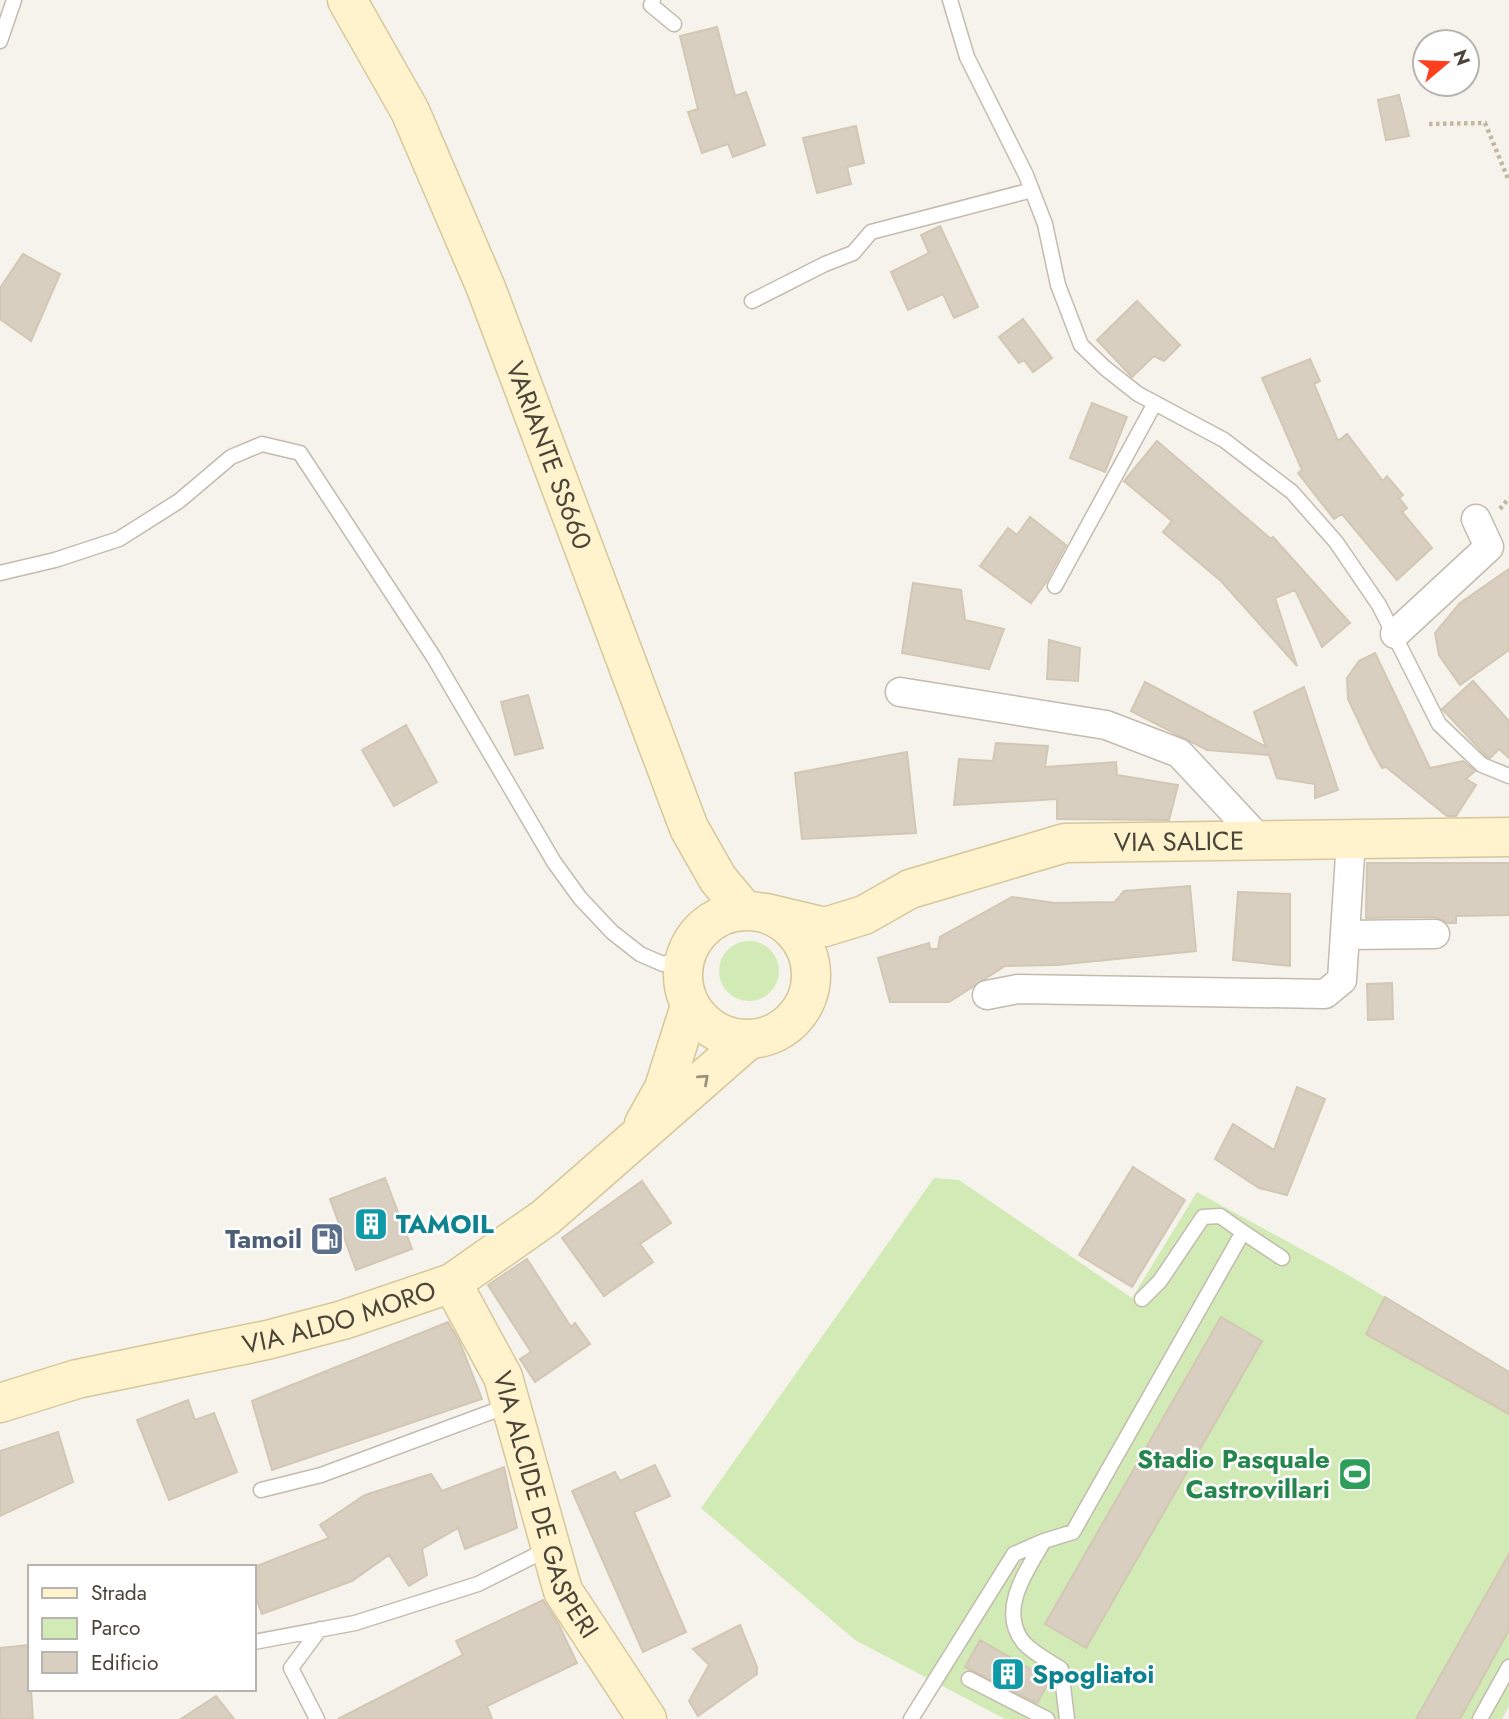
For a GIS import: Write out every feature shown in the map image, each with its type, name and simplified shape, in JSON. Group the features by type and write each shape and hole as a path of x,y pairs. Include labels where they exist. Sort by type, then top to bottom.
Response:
{"main road":[{"name":"VARIANTE SS660","path":"347,0 410,111 486,288 689,828 718,879 755,912"},
{"path":"689,828 696,896 683,982 690,1006 701,1020 714,1031 731,1038 748,1040 766,1037 781,1030 795,1018 808,995 811,969 807,951 797,934 783,921 755,912"},
{"name":"VIA SALICE","path":"864,915 911,889 1065,843 1509,837"},
{"path":"689,949 706,924 724,914 755,912 825,928 864,915"},
{"path":"811,969 864,915"},
{"name":"VIA ALDO MORO","path":"635,1141 664,1088 690,1006"},
{"name":"VIA ALDO MORO","path":"0,1403 77,1379 280,1337 344,1320 452,1283 546,1217 748,1040"},
{"name":"VIA ALCIDE DE GASPERI","path":"452,1283 503,1377 563,1591 647,1719"}],"street":[{"path":"1395,634 1489,547 1476,519"},
{"path":"900,692 1106,724 1179,753 1262,842"},
{"path":"987,995 1018,989 1325,994 1342,980 1351,840"},
{"path":"1346,936 1435,934"}],"lane":[{"path":"0,41 14,0"},
{"path":"653,0 651,5 674,23"},
{"path":"950,0 967,57 1032,190 1045,224 1058,285 1081,345 1105,369 1155,402 1224,440 1292,492 1336,542 1379,605 1439,724 1482,765 1509,776"},
{"path":"752,301 852,253 871,232 1032,190"},
{"path":"1055,586 1155,402"},
{"path":"0,573 55,560 119,539 179,501 231,457 262,443 300,453 433,656 554,862 580,898 612,932 640,954 663,964 689,949"},
{"path":"1142,1299 1160,1281 1203,1217 1220,1216 1282,1258"},
{"path":"911,1719 1014,1554 1073,1532 1243,1232"},
{"path":"261,1490 321,1475 512,1404"},
{"path":"1044,1541 1016,1588 1014,1627 1025,1644 1061,1669 1067,1719"},
{"path":"256,1642 355,1623 478,1584 551,1548"},
{"path":"317,1719 291,1668 320,1629"},
{"path":"1480,1719 1509,1667"},
{"path":"970,1679 1047,1719"}],"path":[{"path":"1429,124 1485,123 1509,181"}],"green space":[{"path":"743,941 755,941 771,949 777,959 777,983 771,993 755,1001 743,1001 727,993 719,977 719,965 727,949"},
{"path":"934,1178 959,1180 1132,1298 1197,1192 1350,1276 1509,1372 1509,1706 1502,1719 1005,1719 855,1640 701,1508"}],"building":[{"path":"717,27 735,96 746,92 765,145 733,157 728,144 702,153 688,112 698,109 680,36"},
{"path":"1399,95 1409,136 1386,140 1378,100"},
{"path":"856,126 864,163 847,167 851,184 817,193 803,138"},
{"path":"940,226 978,307 954,318 943,294 908,310 891,272 929,253 921,235"},
{"path":"23,254 60,274 31,341 0,319 0,288"},
{"path":"1137,301 1180,345 1164,361 1154,356 1132,377 1097,340"},
{"path":"1023,319 1052,358 1033,372 1024,360 1019,363 999,337"},
{"path":"1310,359 1320,381 1314,384 1338,441 1347,434 1383,481 1387,476 1403,495 1399,498 1407,508 1402,512 1432,548 1397,580 1342,514 1334,519 1298,473 1302,470 1262,378"},
{"path":"1092,403 1127,417 1105,472 1070,458"},
{"path":"1157,441 1271,539 1273,537 1350,623 1322,647 1295,590 1275,598 1297,666 1221,581 1163,532 1172,521 1124,481"},
{"path":"1030,517 1066,545 1031,603 980,566 1008,528 1017,535"},
{"path":"1509,569 1509,650 1460,685 1439,655 1435,633 1460,603"},
{"path":"913,583 961,590 965,620 1004,629 989,669 902,653"},
{"path":"1049,640 1080,648 1078,681 1047,679"},
{"path":"1375,653 1430,768 1463,761 1475,771 1466,779 1476,785 1456,816 1447,816 1386,767 1382,768 1372,750 1348,699 1347,678 1359,661"},
{"path":"1473,681 1509,721 1509,758 1499,749 1490,758 1487,757 1442,709"},
{"path":"1145,682 1266,747 1254,712 1304,687 1338,790 1315,798 1315,784 1277,778 1269,755 1207,750 1131,711"},
{"path":"528,695 543,748 515,755 501,702"},
{"path":"406,725 437,782 394,806 362,750"},
{"path":"996,743 1048,746 1045,767 1116,762 1117,775 1178,785 1169,820 1057,819 1057,799 954,805 959,759 993,761"},
{"path":"907,752 916,833 802,839 795,773"},
{"path":"1367,863 1509,863 1509,915 1456,916 1456,923 1447,923 1435,917 1366,918"},
{"path":"1190,886 1196,951 1056,965 1005,966 949,1002 890,1002 878,958 929,943 930,949 938,949 940,937 1012,897 1055,903 1115,902 1124,891"},
{"path":"1238,892 1290,894 1290,966 1233,960"},
{"path":"1392,983 1393,1019 1368,1020 1367,984"},
{"path":"1297,1087 1325,1099 1287,1195 1259,1188 1215,1159 1233,1124 1274,1150"},
{"path":"1133,1167 1185,1200 1132,1287 1079,1255"},
{"name":"TAMOIL","path":"385,1178 412,1249 356,1270 330,1199"},
{"path":"642,1181 671,1223 640,1244 653,1262 604,1296 562,1238"},
{"path":"527,1259 571,1327 575,1323 590,1344 535,1382 520,1359 531,1352 488,1285"},
{"path":"1385,1297 1509,1372 1509,1414 1366,1334"},
{"path":"1221,1317 1262,1341 1086,1648 1045,1624"},
{"path":"448,1322 460,1343 482,1399 272,1470 252,1401"},
{"path":"188,1400 195,1420 214,1413 237,1472 169,1500 137,1420"},
{"path":"58,1432 73,1482 0,1516 0,1451"},
{"path":"655,1465 670,1496 634,1512 686,1632 643,1652 572,1491 615,1472 620,1481"},
{"path":"504,1467 517,1528 465,1549 458,1528 422,1549 427,1575 409,1586 389,1555 352,1581 262,1614 256,1598 256,1566 329,1538 320,1525 365,1495 431,1474 442,1491"},
{"path":"1509,1554 1509,1630 1460,1719 1416,1719"},
{"path":"543,1600 558,1623 577,1663 487,1706 492,1719 338,1719 463,1655 456,1641"},
{"path":"740,1625 757,1667 757,1674 698,1716 689,1701 709,1665 693,1649"},
{"name":"Spogliatoi","path":"980,1640 1050,1680 1037,1703 965,1667"},
{"path":"28,1645 28,1691 31,1691 33,1719 0,1719 0,1648"},
{"path":"216,1696 234,1719 181,1719"}],"place":[{"name":"TAMOIL","path":"371,1224"},
{"name":"Tamoil","path":"327,1239"},
{"name":"Stadio Pasquale Castrovillari","path":"1355,1474"},
{"name":"Spogliatoi","path":"1008,1674"}]}
